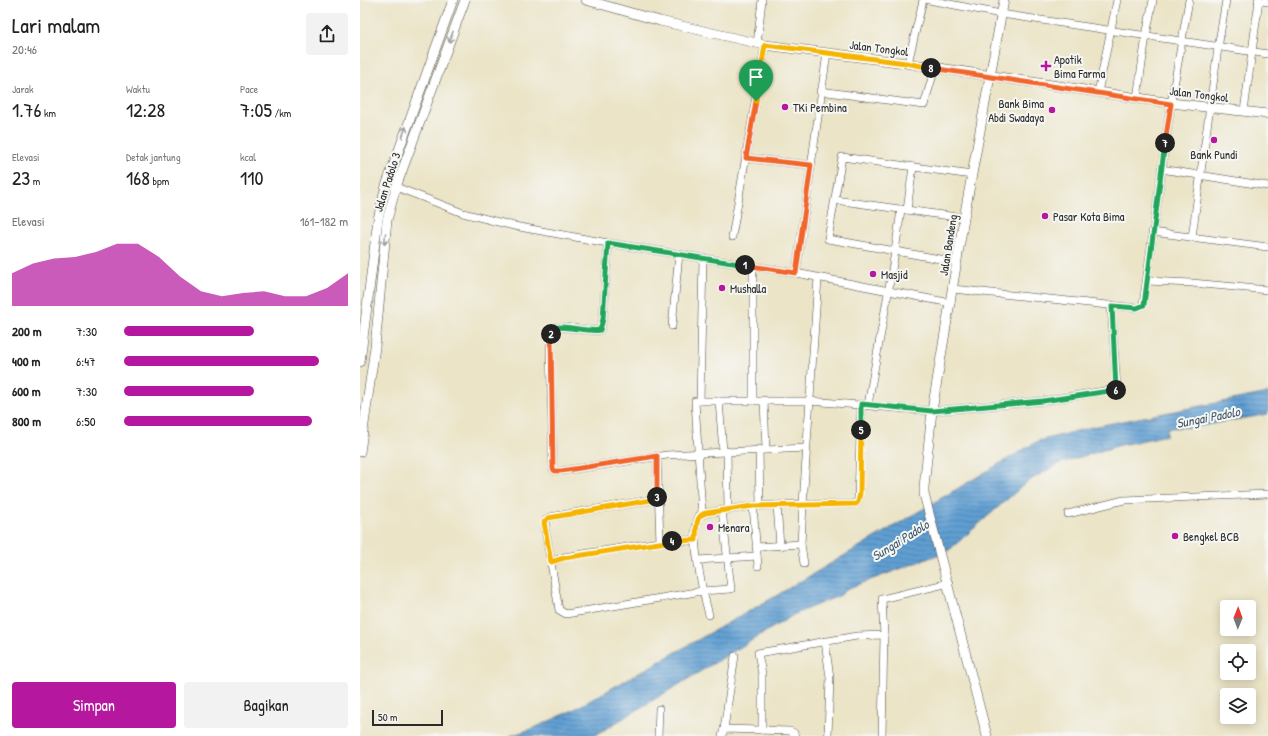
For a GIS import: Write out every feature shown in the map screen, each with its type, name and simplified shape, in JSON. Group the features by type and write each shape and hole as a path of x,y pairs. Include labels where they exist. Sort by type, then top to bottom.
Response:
{"street":[{"name":"Jalan Padolo 3","path":"360,362 382,219 395,159 453,0"},
{"name":"Jalan Padolo 3","path":"360,452 364,402 375,347 382,219 396,187 465,0"},
{"name":"Jalan Tongkol","path":"586,0 660,22 761,44 908,63 990,77 1171,104 1268,114"},
{"path":"732,237 746,158 761,44 762,0"},
{"path":"908,63 923,0"},
{"path":"929,0 1001,14 1218,48 1268,54"},
{"name":"Jalan Bandeng","path":"949,583 924,494 932,411 964,218 1004,0"},
{"path":"1098,92 1109,30 1117,0"},
{"path":"1137,98 1153,0"},
{"path":"953,289 1142,308 1147,281 1161,169 1189,0"},
{"path":"1192,237 1226,0"},
{"path":"1244,111 1259,0 1268,2"},
{"path":"796,273 826,53"},
{"path":"820,91 924,105 935,68"},
{"path":"746,158 811,165"},
{"path":"957,262 828,239 834,200 842,158 972,175"},
{"path":"395,159 405,163"},
{"path":"702,514 753,506 852,504 858,502 865,405 913,167"},
{"path":"1161,169 1268,186"},
{"path":"396,187 463,213 514,226 608,243 796,273 950,303"},
{"path":"834,200 964,218"},
{"path":"1152,232 1268,247"},
{"path":"608,243 603,319 600,330 578,330 557,326 551,329 553,469 555,471 561,471 657,456 697,452 806,448"},
{"path":"672,326 679,254"},
{"path":"700,401 703,258"},
{"path":"752,400 753,266"},
{"path":"804,564 801,544 818,278"},
{"path":"1147,281 1192,283 1268,290"},
{"path":"709,615 702,591 696,540 697,523 702,514 695,401 810,401 932,411 1043,401 1117,389 1112,306"},
{"path":"657,499 548,518 544,522 559,610 566,614 702,591 731,589 725,510 725,451 719,400"},
{"path":"760,506 764,400"},
{"path":"657,456 657,499 660,542"},
{"path":"1068,514 1124,500 1268,494"},
{"path":"777,505 780,546"},
{"path":"753,506 758,566"},
{"path":"551,562 564,558 660,542 696,540"},
{"path":"756,547 801,544"},
{"path":"698,560 757,556"},
{"path":"882,736 884,635 882,599 949,583 987,736"},
{"path":"762,730 762,674 758,652 857,636 884,635"},
{"path":"825,641 830,678 828,736"},
{"path":"735,656 723,732 762,730 790,731 794,733 795,736"},
{"path":"658,736 659,709"}],"water":[{"name":"Sungai Padolo","path":"1268,393 1268,414 1195,427 1167,428 1167,435 1121,445 1060,463 1027,482 948,551 846,589 841,595 795,614 594,736 510,736 534,728 573,710 774,597 1038,441 1092,427"}],"place":[{"name":"Apotik Bima Farma","path":"1046,66"},
{"name":"TKi Pembina","path":"785,107"},
{"name":"Bank Bima Abdi Swadaya","path":"1052,110"},
{"name":"Bank Pundi","path":"1214,140"},
{"name":"Pasar Kota Bima","path":"1045,216"},
{"name":"Masjid","path":"873,274"},
{"name":"Mushalla","path":"722,288"},
{"name":"Menara","path":"710,527"},
{"name":"Bengkel BCB","path":"1175,536"}],"route":[{"path":"765,45 906,63 1171,104 1161,169 1156,215 1152,232 1144,305 1142,308 1112,306 1117,389 1043,401 932,411 861,404 860,493 856,504 753,506 706,513 699,516 696,540 660,542 564,558 551,562 544,522 548,518 657,499 657,456 561,471 555,471 553,469 551,329 557,326 585,331 600,330 603,319 608,243 796,273 811,165 746,158 756,101 765,45"}]}
